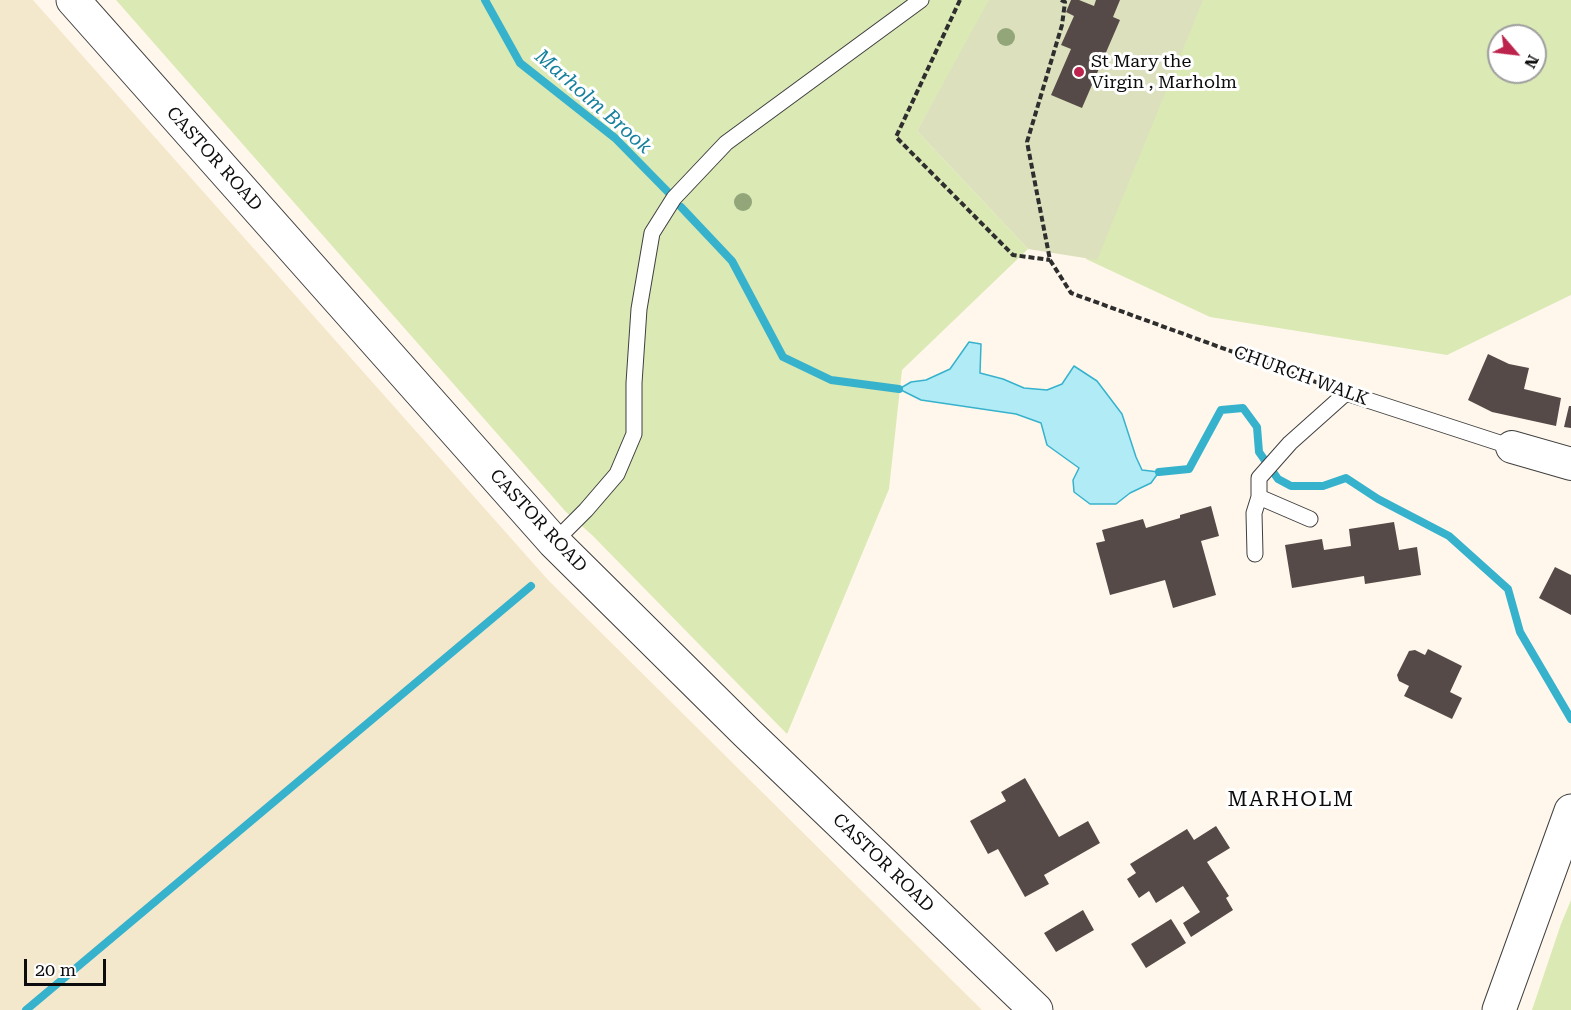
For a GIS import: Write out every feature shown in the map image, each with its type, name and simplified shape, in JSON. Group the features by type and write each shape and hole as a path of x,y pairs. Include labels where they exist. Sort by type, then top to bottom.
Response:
{"street":[{"name":"CASTOR ROAD","path":"73,0 554,542 747,732 1036,1010"},
{"name":"CHURCH WALK","path":"1512,447 1571,464"},
{"path":"1498,1010 1571,811"}],"lane":[{"path":"554,542 586,510 616,474 634,434 634,383 639,309 652,233 674,198 726,143 921,0"},
{"path":"1255,554 1254,513 1259,497 1259,478 1290,443 1346,393"},
{"name":"CHURCH WALK","path":"1346,393 1512,447"},
{"path":"1259,497 1310,519"}],"path":[{"path":"960,0 896,137 1013,255 1050,260 1028,142 1062,25 1065,2 1061,0"},
{"name":"CHURCH WALK","path":"1050,260 1071,293 1346,393"}],"shaded area":[{"path":"0,0 33,0 549,581 982,1010 0,1010"}],"green space":[{"path":"116,0 991,0 917,131 1028,249 902,370 889,489 787,734 592,535 566,512"},
{"path":"989,0 1203,0 1097,260 1028,249 917,131"},
{"path":"1196,0 1571,0 1571,295 1447,355 1210,317 1086,259"},
{"path":"1571,900 1571,1010 1532,1010 1561,924"}],"water":[{"path":"969,342 981,344 980,373 1024,388 1047,390 1062,384 1074,366 1097,381 1122,414 1142,470 1159,472 1151,483 1130,493 1116,504 1090,504 1074,492 1073,480 1079,468 1047,445 1041,423 1016,414 921,400 899,389 911,382 926,380 950,369"}],"building":[{"name":"St Mary the Virgin , Marholm","path":"1071,0 1079,0 1094,6 1096,0 1120,0 1113,17 1120,20 1082,108 1051,95 1071,49 1061,45 1074,16 1066,12"},
{"path":"1488,354 1509,364 1529,368 1524,389 1561,398 1556,426 1492,412 1468,400"},
{"path":"1569,406 1571,406 1571,428 1564,427"},
{"path":"1211,506 1219,536 1201,541 1216,595 1173,608 1165,580 1110,595 1096,543 1105,541 1102,530 1143,519 1146,528"},
{"path":"1394,522 1399,550 1417,547 1421,575 1365,584 1364,576 1292,588 1285,545 1322,539 1324,550 1351,546 1349,529"},
{"path":"1555,567 1571,575 1571,615 1539,598"},
{"path":"1428,649 1462,666 1450,692 1462,698 1452,719 1404,696 1409,686 1399,681 1397,675 1409,651 1415,650 1425,655"},
{"path":"1025,778 1059,837 1088,821 1100,843 1044,875 1049,884 1025,897 998,849 988,854 970,821 1006,801 1001,792"},
{"path":"1216,826 1230,848 1207,862 1229,896 1226,898 1233,910 1191,937 1183,923 1200,912 1183,886 1156,903 1149,891 1139,898 1127,879 1136,873 1130,864 1187,829 1194,840"},
{"path":"1083,910 1094,930 1056,952 1044,933"},
{"path":"1171,919 1186,943 1146,968 1131,944"}],"waterway":[{"name":"Marholm Brook","path":"485,0 520,63 615,138 668,192"},
{"name":"Marholm Brook","path":"681,207 732,261 783,357 831,380 899,389"},
{"name":"Marholm Brook","path":"1159,472 1189,469 1221,410 1243,408 1257,427 1259,452 1278,479 1291,486 1323,486 1346,478 1378,499 1449,536 1508,589 1520,632 1571,719"},
{"path":"26,1010 531,586"}],"place":[{"name":"St Mary the Virgin , Marholm","path":"1079,72"}],"district":[{"name":"MARHOLM","path":"1291,800"}]}
